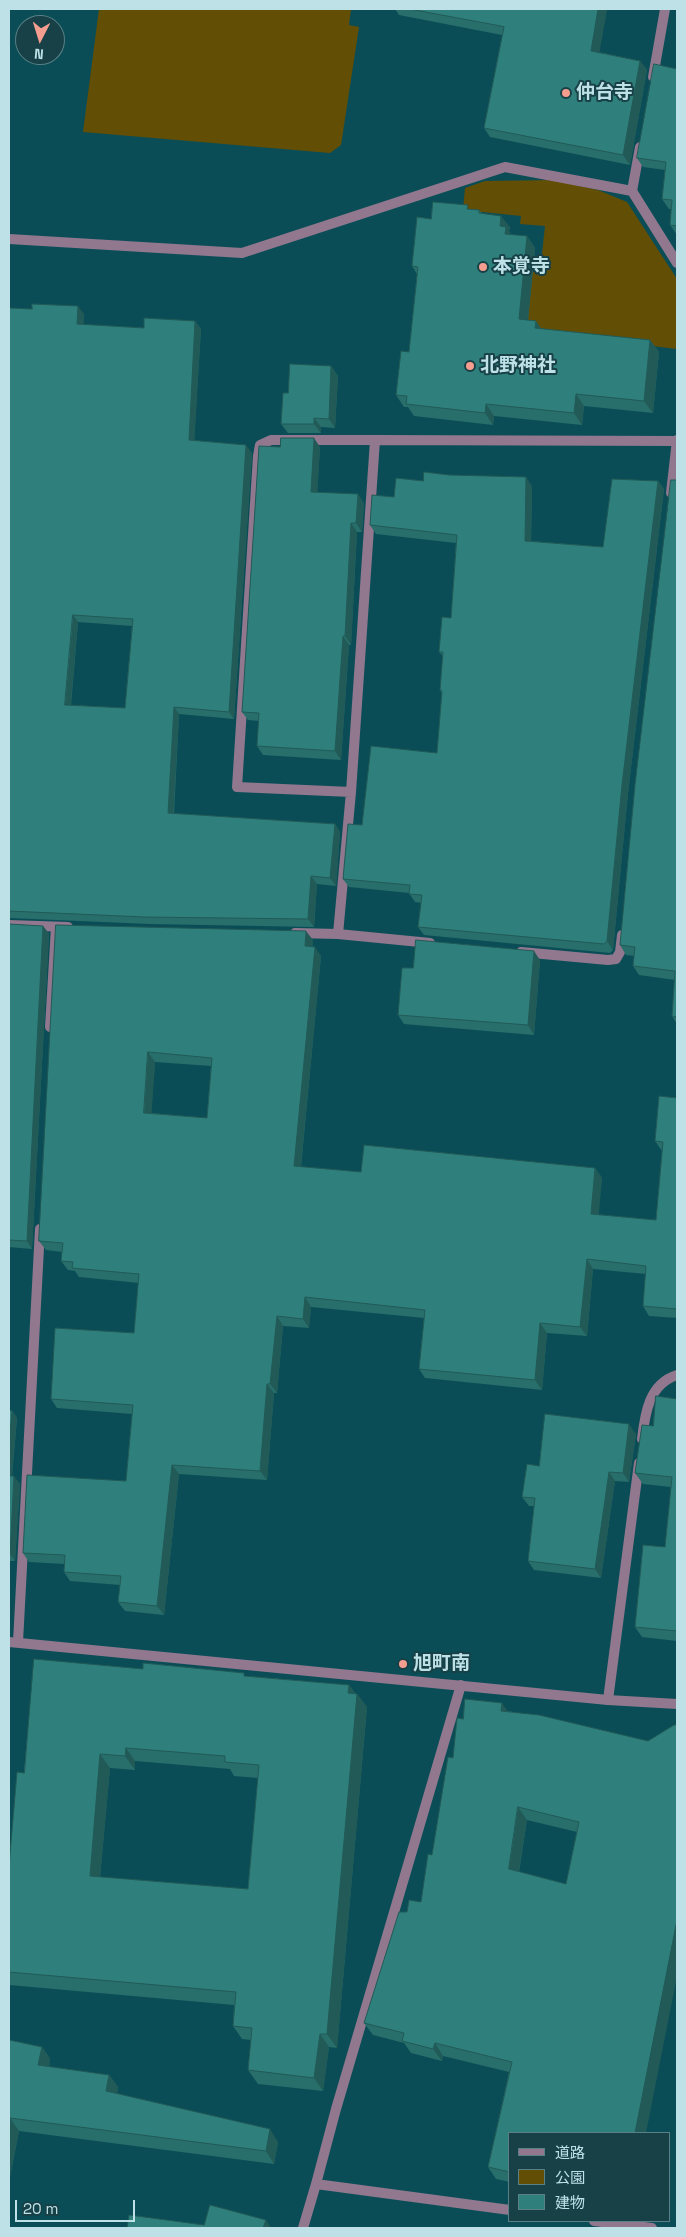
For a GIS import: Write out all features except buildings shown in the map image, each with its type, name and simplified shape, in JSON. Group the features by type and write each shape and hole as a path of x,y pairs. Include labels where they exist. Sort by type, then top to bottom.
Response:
{"street":[{"path":"651,85 665,9"},
{"path":"643,133 632,191 677,263"},
{"path":"9,240 242,253 505,167 632,191"},
{"path":"351,792 237,787 260,445 271,440 677,440 670,499"},
{"path":"338,934 351,792 375,440"},
{"path":"512,951 608,960 616,959 620,952 623,923"},
{"path":"9,925 77,928"},
{"path":"50,1034 56,927"},
{"path":"288,933 338,934 444,944"},
{"path":"40,1219 14,1642 461,1684 608,1700 677,1704"},
{"path":"608,1700 645,1414 657,1387 666,1379 677,1375"},
{"path":"303,2228 338,2101 461,1684"},
{"path":"316,2184 508,2210"},
{"path":"602,2222 652,2228"}],"green space":[{"path":"99,9 351,9 349,25 359,27 341,145 330,153 83,132"},
{"path":"554,180 598,190 627,202 677,279 677,349 501,328 532,272 540,272 545,226 520,224 521,216 463,210 465,188 485,181"}],"place":[{"name":"仲台寺","path":"566,93"},
{"name":"本覚寺","path":"483,267"},
{"name":"北野神社","path":"470,366"},
{"name":"旭町南","path":"403,1664"}]}
